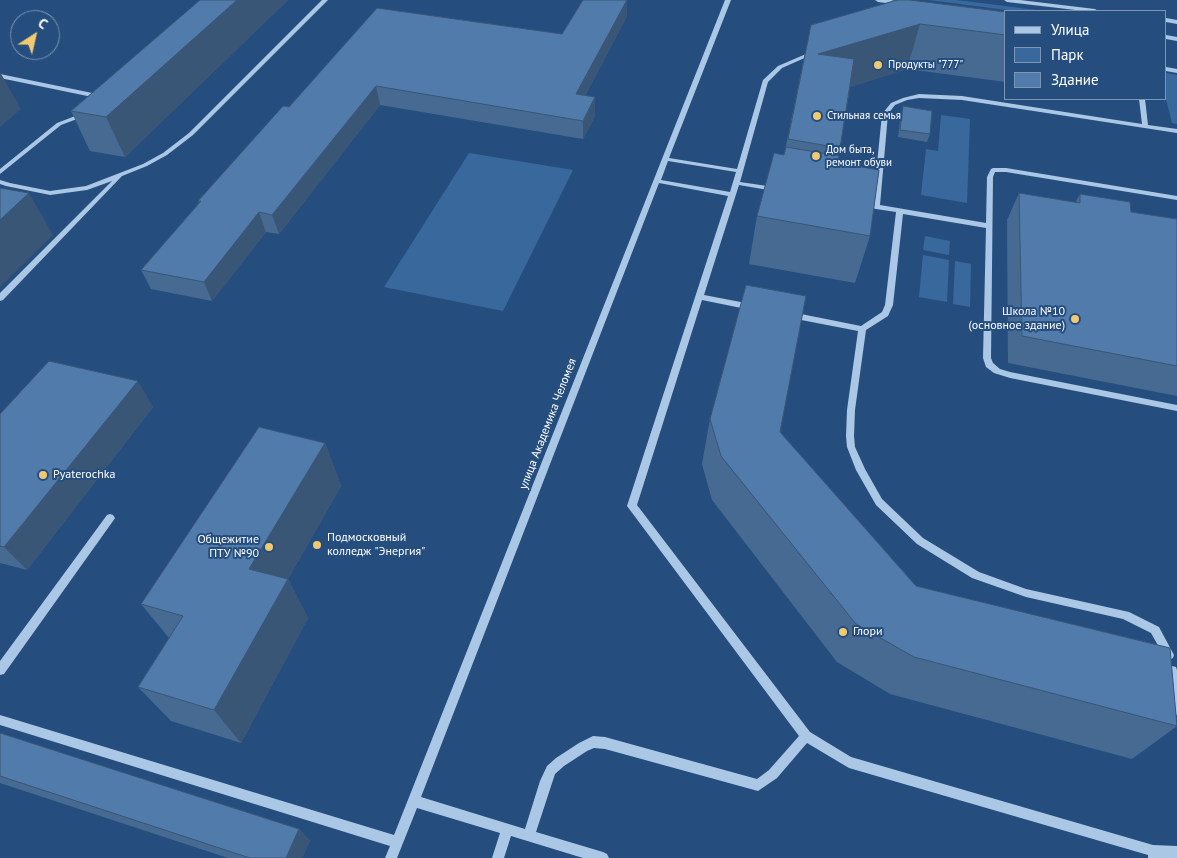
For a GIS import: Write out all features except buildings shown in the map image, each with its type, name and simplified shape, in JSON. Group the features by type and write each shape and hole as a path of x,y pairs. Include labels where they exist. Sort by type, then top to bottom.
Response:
{"street":[{"path":"0,187 7,189 18,187 50,193 87,188 145,165 165,154 191,134 325,0"},
{"name":"улица Академика Челомея","path":"391,858 728,0"},
{"path":"878,0 907,4"},
{"path":"1007,0 1087,10"},
{"path":"819,51 780,67 766,81 736,183 632,506 806,736 849,762 1154,855 1177,852"},
{"path":"0,76 108,98 102,102"},
{"path":"876,207 885,114 894,104 905,99 919,96 962,98 1177,131"},
{"path":"1142,100 1145,126"},
{"path":"0,172 59,124 91,112"},
{"path":"665,160 739,171"},
{"path":"1177,198 1006,170 993,170 990,177 987,358 989,365 997,371 1010,375 1177,408"},
{"path":"0,298 120,175"},
{"path":"657,181 732,195"},
{"path":"0,182 7,189"},
{"path":"736,183 782,191"},
{"path":"857,204 989,226"},
{"path":"786,314 862,329 885,314 889,305 900,211"},
{"path":"700,297 757,308"},
{"path":"862,329 851,410 850,441 861,470 880,502 920,541 976,575 1026,593 1125,615 1155,630 1170,657 1177,710"},
{"path":"0,670 110,518"},
{"path":"0,720 398,842"},
{"path":"529,836 546,781 552,770 560,762 594,742 605,743 758,784 773,774 806,736"},
{"path":"414,801 603,858"},
{"path":"498,858 507,829"}],"green space":[{"path":"928,0 957,0 1036,10 1006,10"},
{"path":"1167,73 1177,75 1177,124 1172,123 1166,100"},
{"path":"941,115 970,119 967,203 921,195 926,149 938,151"},
{"path":"469,153 573,170 503,311 384,287"},
{"path":"925,236 950,241 949,255 923,250"},
{"path":"923,255 949,260 947,302 919,297"},
{"path":"955,261 971,264 970,307 953,304"}],"place":[{"name":"Продукты \"777\"","path":"878,65"},
{"name":"Стильная семья","path":"817,116"},
{"name":"Дом быта, ремонт обуви","path":"816,156"},
{"name":"Школа №10 (основное здание)","path":"1075,319"},
{"name":"Pyaterochka","path":"43,475"},
{"name":"Подмосковный колледж \"Энергия\"","path":"317,545"},
{"name":"Общежитие ПТУ №90","path":"269,547"},
{"name":"Глори","path":"843,632"}]}
